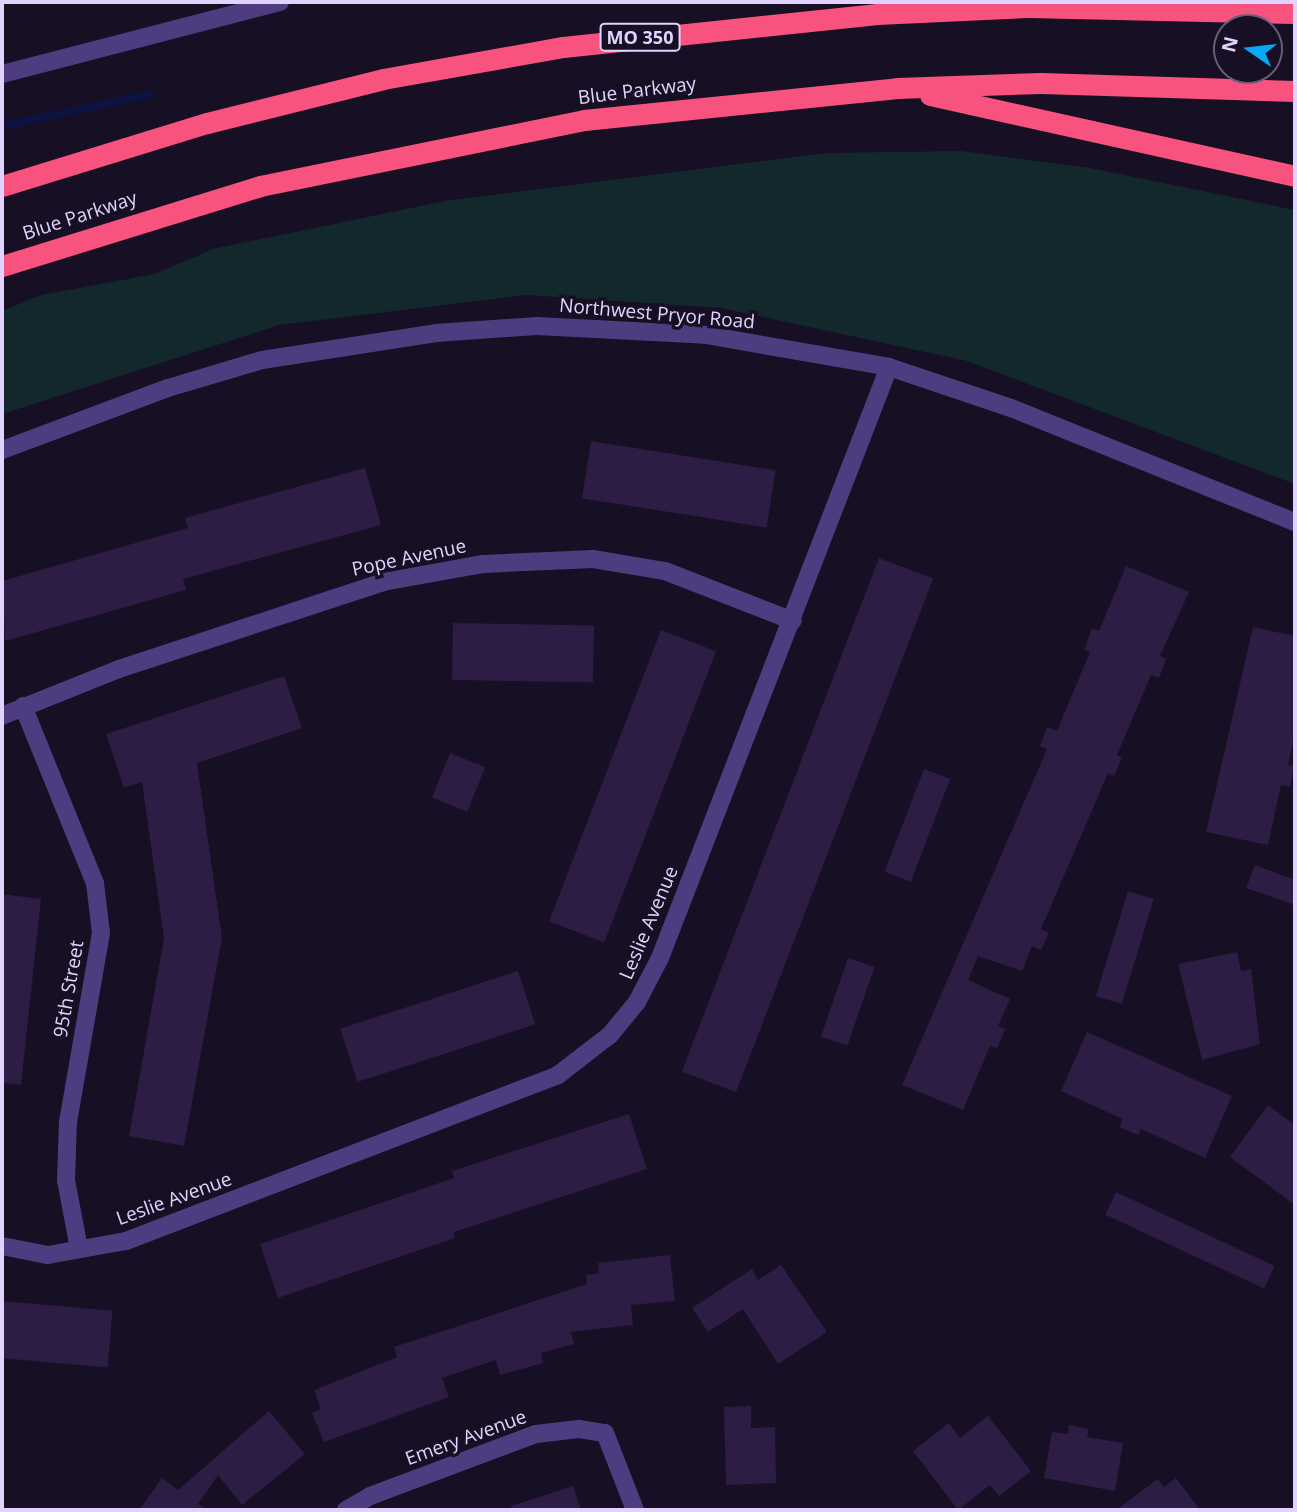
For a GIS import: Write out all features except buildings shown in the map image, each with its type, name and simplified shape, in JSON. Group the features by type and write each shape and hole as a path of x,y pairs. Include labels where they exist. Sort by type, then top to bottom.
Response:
{"highway":[{"name":"MO 350","path":"2,186 207,123 383,79 563,47 731,25 946,6 1295,13"},
{"name":"Blue Parkway","path":"2,266 260,186 429,148 584,120 897,88 1041,83 1295,91"},
{"path":"897,88 1295,176"}],"street":[{"path":"2,74 280,2"},
{"name":"Northwest Pryor Road","path":"2,450 168,387 262,360 436,333 537,326 706,335 889,367 1011,408 1295,522"},
{"name":"Leslie Avenue","path":"2,1246 48,1255 79,1250 165,1226 558,1075 586,1056 637,1002 660,958 793,621 889,367"},
{"name":"Pope Avenue","path":"2,716 23,706 383,582 483,564 593,559 665,570 793,621"},
{"name":"95th Street","path":"23,706 95,883 100,933 67,1133 66,1180 79,1250"},
{"name":"Emery Avenue","path":"346,1510 370,1496 536,1434 579,1429 606,1433 635,1510"}],"green space":[{"path":"961,151 1090,168 1295,210 1295,484 967,361 721,308 527,295 279,325 2,414 2,311 41,295 155,274 213,249 445,201 826,153"}],"waterway":[{"path":"2,126 150,94"}]}
